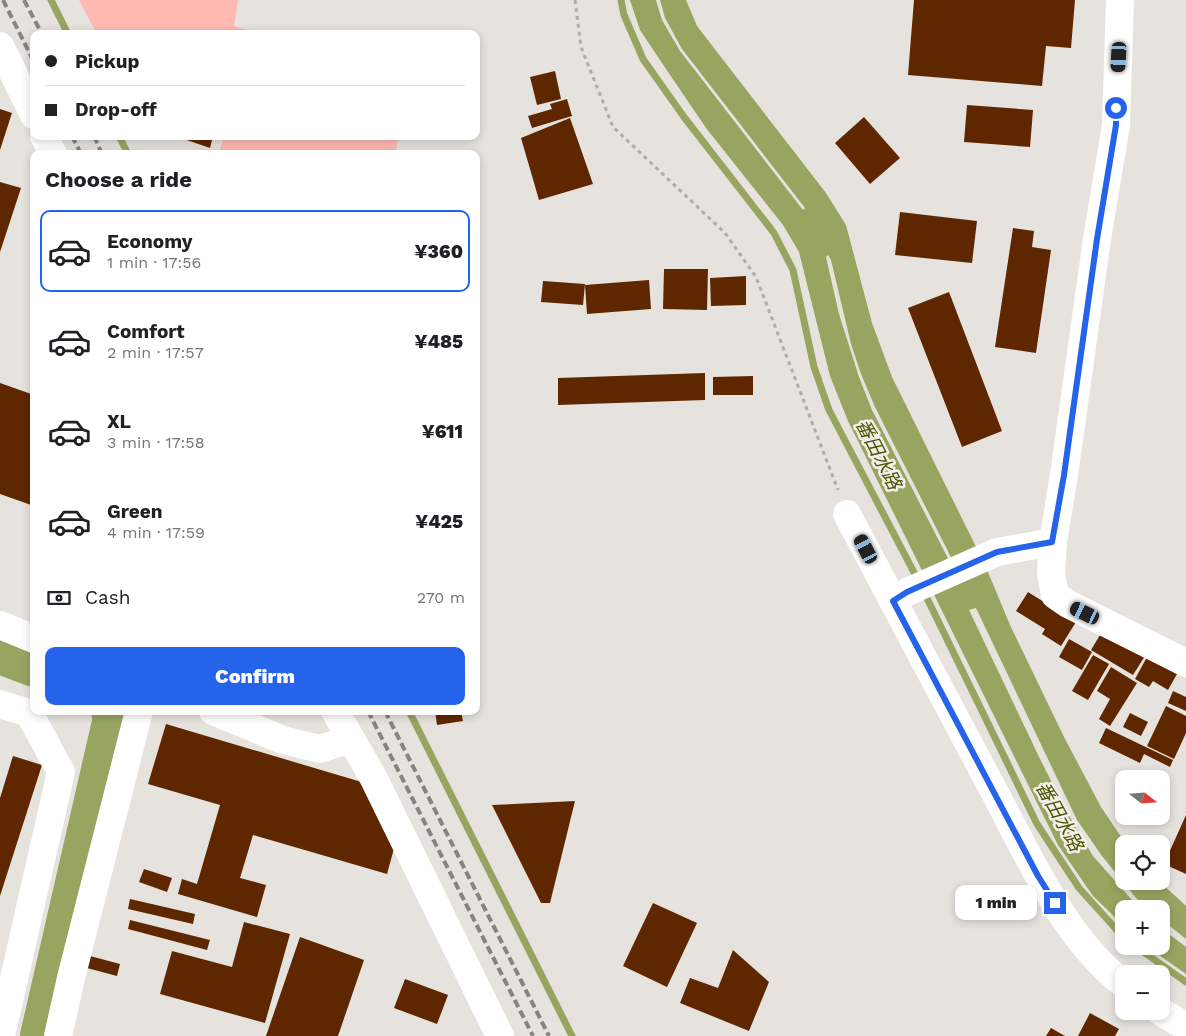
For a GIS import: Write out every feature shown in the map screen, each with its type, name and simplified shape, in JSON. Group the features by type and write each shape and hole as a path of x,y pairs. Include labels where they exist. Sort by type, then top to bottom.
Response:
{"street":[{"path":"1120,0 1116,125 1097,239 1064,475 1052,542 1050,574 1055,595 1068,604 1186,662"},
{"path":"0,46 30,107"},
{"path":"847,514 900,596 1038,876 1072,929 1115,978"},
{"path":"900,596 997,552 1052,542"},
{"path":"0,625 30,637"},
{"path":"0,704 30,715"},
{"path":"1,1036 61,772 30,715"},
{"path":"58,1036 138,715"},
{"path":"223,715 283,740 320,749 350,739"},
{"path":"337,715 374,776 500,1036"},
{"path":"1170,1017 1186,1027"}],"path":[{"path":"575,0 581,47 613,127 725,233 756,277 847,514"}],"shaded area":[{"path":"79,0 238,0 234,26 246,30 95,30"},
{"path":"223,140 398,140 396,150 220,150"}],"water":[{"name":"番田水路","path":"630,0 656,0 662,20 680,51 803,210 805,208 682,49 665,18 660,0 686,0 697,26 826,193 846,225 872,323 892,377 985,565 1010,625 1064,737 1101,807 1120,835 1115,835 1115,872 1077,820 976,608 969,610 1068,814 1093,856 1115,881 1115,890 1123,890 1132,900 1115,900 1115,917 1093,896 1058,845 848,421 830,376 799,252 783,225 706,128 640,30","holes":["828,255 831,260 851,344 875,407 961,577 958,578 872,410 859,377 839,314 826,257"]},
{"path":"1130,890 1169,890 1186,906 1186,939 1170,926 1170,900 1138,900"},
{"path":"1170,935 1186,947 1186,974 1159,955 1170,955"}],"building":[{"path":"914,0 1075,0 1071,48 1046,46 1042,86 908,75"},
{"path":"555,71 561,99 537,105 530,77"},
{"path":"567,99 572,116 532,128 528,116 552,109 550,104"},
{"path":"967,105 1033,110 1030,147 964,142"},
{"path":"0,109 12,113 0,150"},
{"path":"864,117 900,158 870,184 835,143"},
{"path":"570,118 593,184 539,200 521,138"},
{"path":"187,140 212,140 210,148"},
{"path":"0,182 21,188 0,252"},
{"path":"900,212 977,221 972,263 895,255"},
{"path":"1013,228 1034,231 1032,247 1051,250 1036,353 995,347"},
{"path":"664,269 708,269 707,310 663,309"},
{"path":"746,276 746,305 711,306 710,278"},
{"path":"649,280 651,309 587,314 585,285"},
{"path":"543,281 585,284 583,305 541,302"},
{"path":"949,292 1002,431 962,447 908,308"},
{"path":"705,373 705,400 558,405 558,378"},
{"path":"753,376 753,395 713,395 713,377"},
{"path":"0,383 30,394 30,505 0,494"},
{"path":"1028,592 1076,622 1061,646 1042,634 1045,629 1016,611"},
{"path":"1103,630 1145,656 1133,675 1091,650"},
{"path":"1069,639 1092,652 1082,670 1059,657"},
{"path":"1093,655 1109,664 1088,700 1072,691"},
{"path":"1147,657 1177,674 1168,690 1153,681 1149,687 1135,679"},
{"path":"1111,667 1137,683 1110,726 1099,719 1110,699 1097,691"},
{"path":"1173,691 1186,697 1186,711 1168,703"},
{"path":"1166,706 1186,716 1186,733 1174,759 1147,746"},
{"path":"1130,713 1148,722 1141,736 1123,727"},
{"path":"436,715 462,715 463,721 437,725"},
{"path":"166,724 365,783 395,845 387,874 253,835 240,878 266,885 257,917 178,894 182,879 197,884 220,805 148,784"},
{"path":"1106,728 1173,760 1170,767 1144,754 1140,763 1099,743"},
{"path":"13,756 42,765 0,896 0,798"},
{"path":"575,801 550,903 541,903 492,805"},
{"path":"1186,815 1186,874 1170,867 1170,851"},
{"path":"144,869 172,878 167,892 139,882"},
{"path":"130,899 195,914 193,924 128,909"},
{"path":"653,903 697,923 667,987 623,966"},
{"path":"130,920 210,940 207,950 128,929"},
{"path":"244,922 290,934 265,1023 160,994 172,951 232,967"},
{"path":"300,937 364,960 338,1036 266,1036"},
{"path":"733,950 769,982 749,1031 680,1003 690,978 718,988"},
{"path":"90,956 120,964 117,976 87,968"},
{"path":"405,979 448,995 437,1024 394,1008"},
{"path":"1090,1013 1119,1029 1115,1036 1078,1036"},
{"path":"1051,1028 1065,1036 1046,1036"}],"waterway":[{"path":"51,0 66,30"},
{"path":"621,0 624,15 643,59 684,117 774,233 793,270 814,367 829,410 918,580"},
{"path":"121,140 126,150"},
{"name":"番田水路","path":"924,592 1037,824 1079,888 1115,928"},
{"path":"0,653 30,664"},
{"path":"41,1036 113,715"},
{"path":"411,715 572,1036"},
{"path":"1148,955 1186,982"}],"railway":[{"path":"3,0 30,54"},
{"path":"24,0 40,30"},
{"path":"74,140 79,150"},
{"path":"96,140 100,150"},
{"path":"370,715 533,1036"},
{"path":"387,715 549,1036"}],"route":[{"path":"1055,903 1038,876 893,601 907,592 997,552 1052,542 1064,475 1097,239 1116,125 1116,108"}]}
